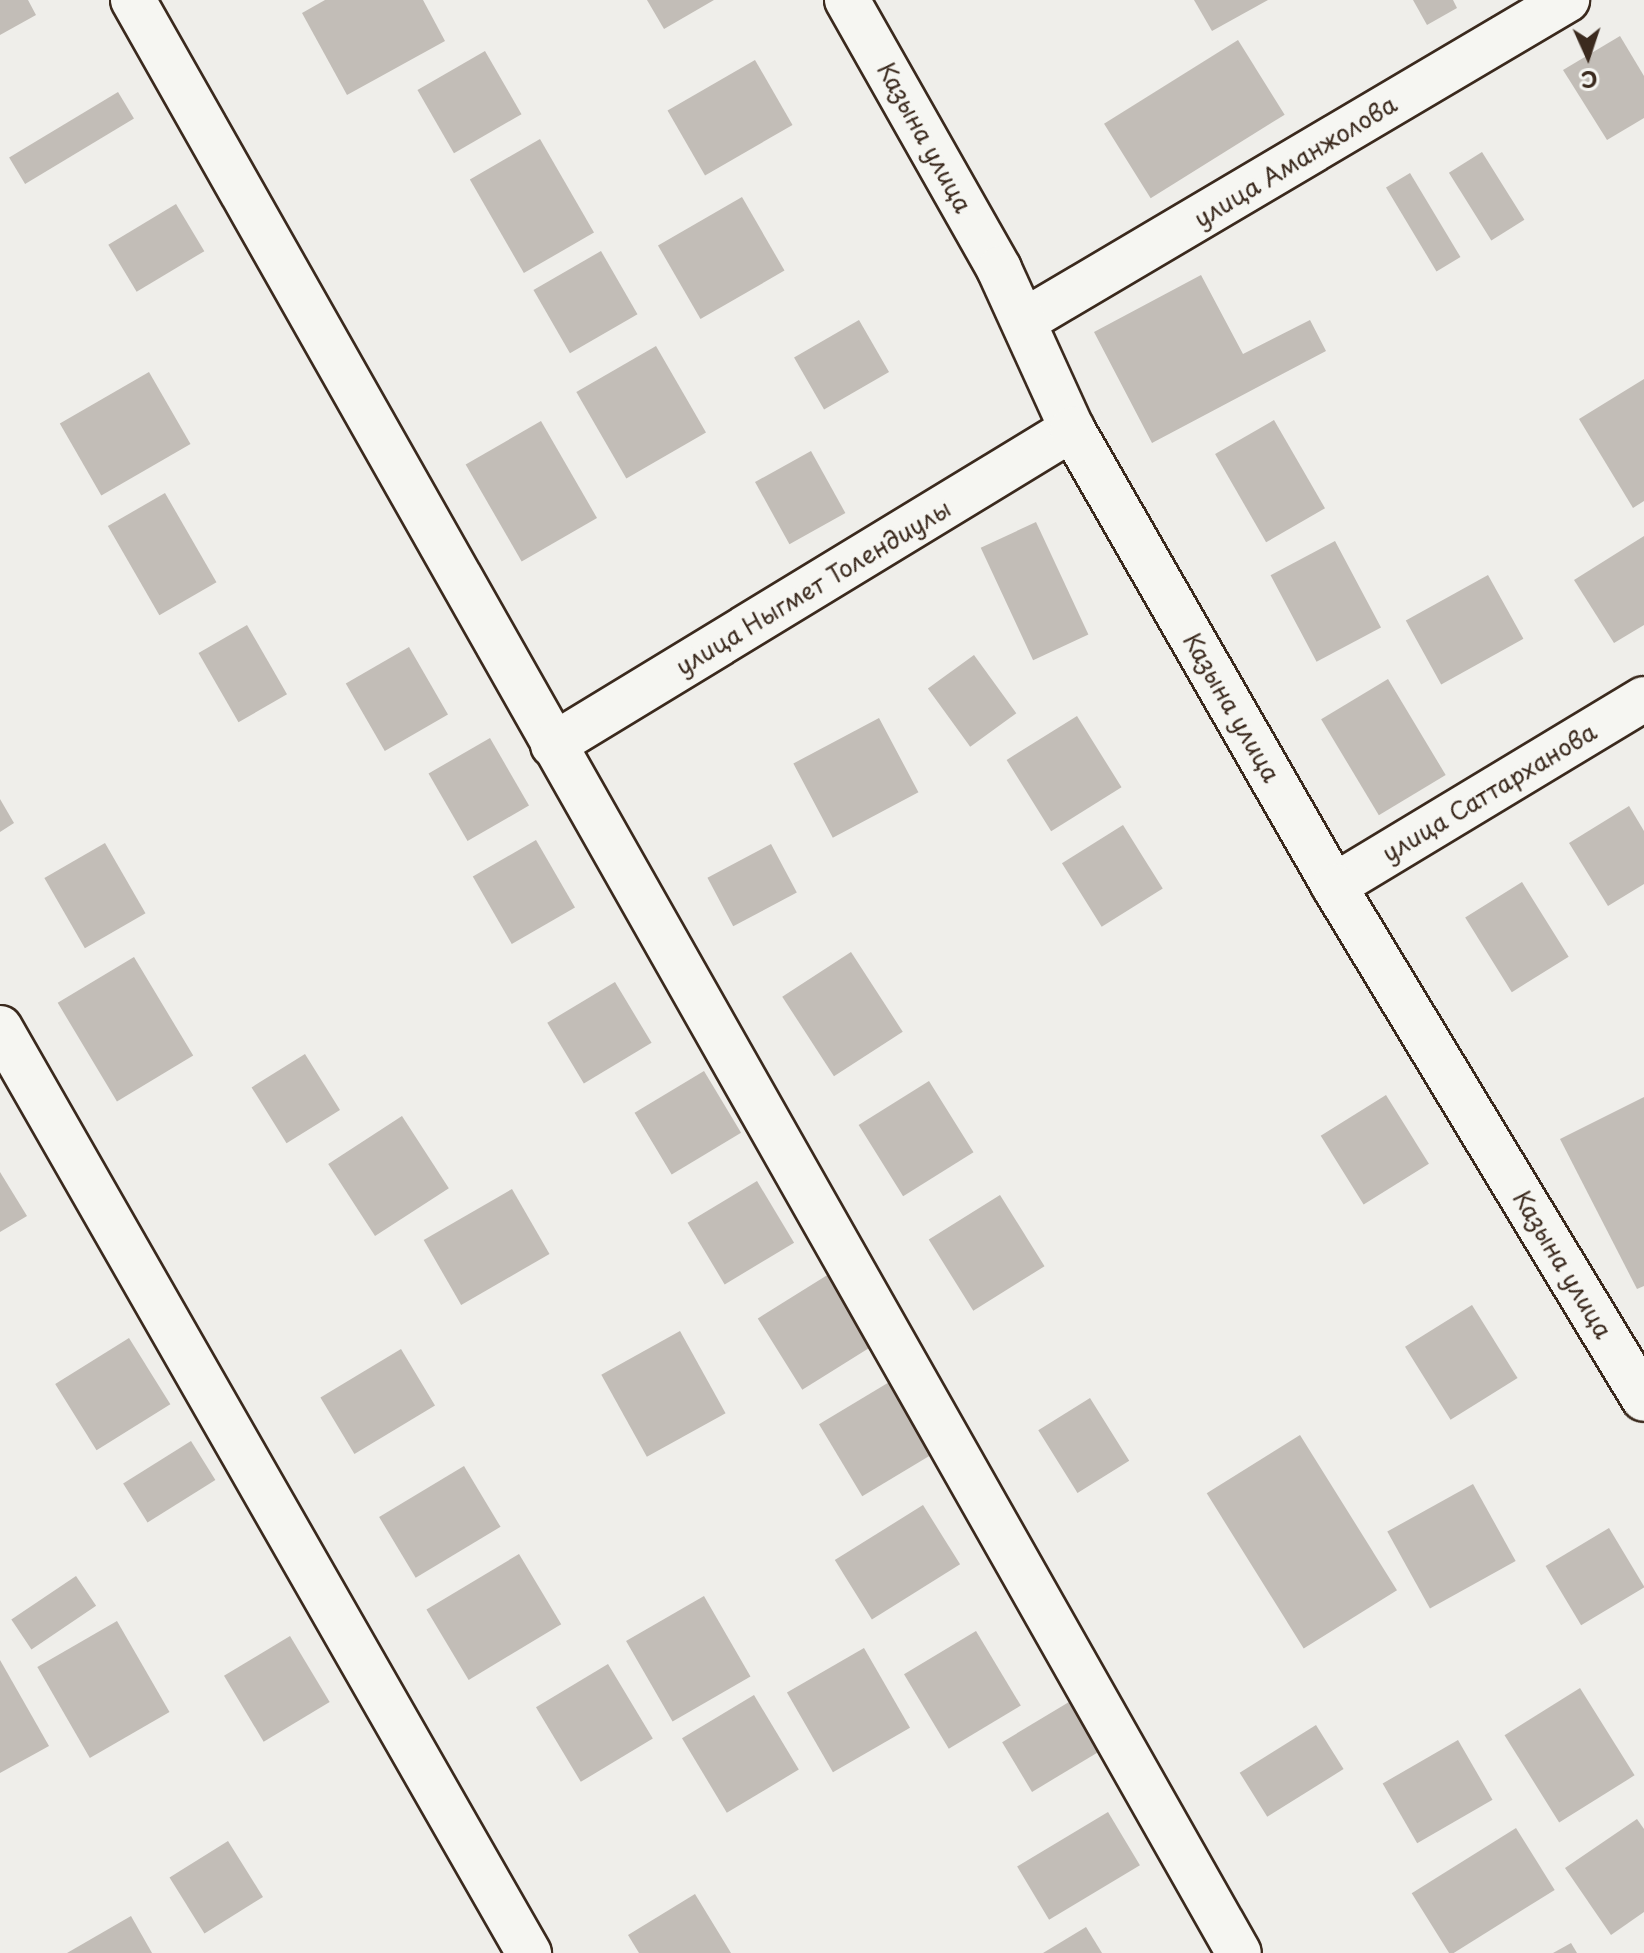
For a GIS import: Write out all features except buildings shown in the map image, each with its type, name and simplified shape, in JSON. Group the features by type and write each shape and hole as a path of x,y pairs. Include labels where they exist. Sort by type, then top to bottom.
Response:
{"street":[{"path":"133,0 1239,1953"},
{"name":"Казына улица","path":"847,0 1024,321 1072,429 1334,886 1644,1399"},
{"name":"улица Аманжолова","path":"1024,321 1567,0"},
{"name":"улица Ныгмет Толендиулы","path":"553,745 1072,429"},
{"name":"улица Саттарханова","path":"1334,886 1644,699"},
{"path":"0,1028 11,1071 529,1953"}]}
